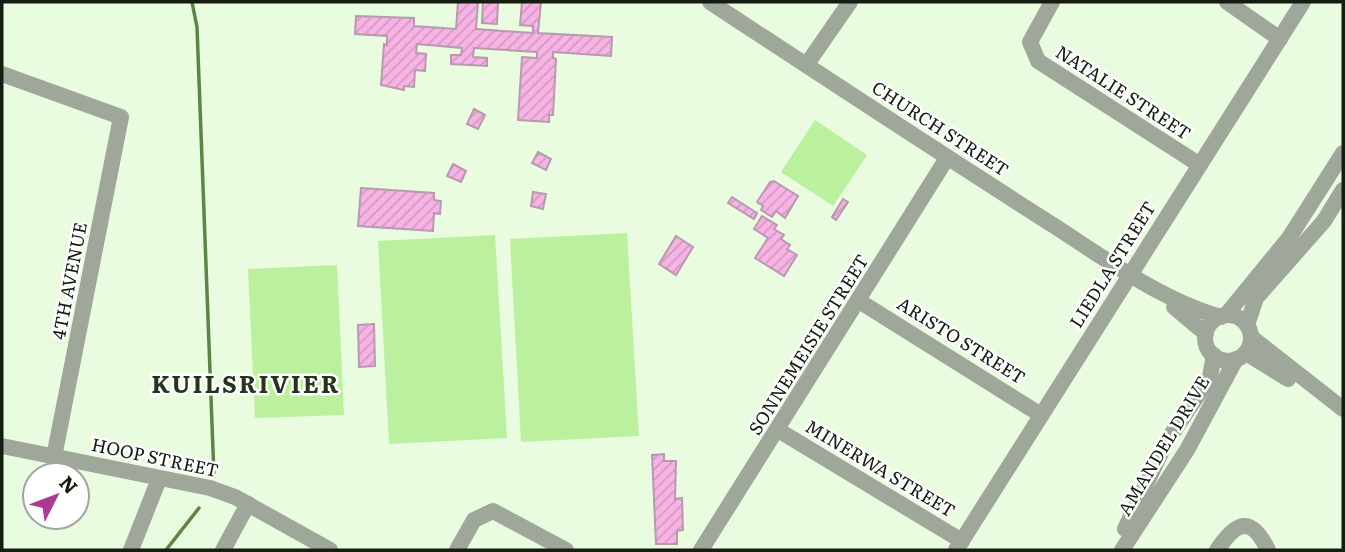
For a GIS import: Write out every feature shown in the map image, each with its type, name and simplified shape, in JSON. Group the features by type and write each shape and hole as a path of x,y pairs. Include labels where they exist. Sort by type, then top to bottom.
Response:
{"street":[{"name":"CHURCH STREET","path":"710,2 947,158 1151,287 1202,312 1224,316"},
{"path":"807,64 850,2"},
{"name":"NATALIE STREET","path":"1052,2 1032,36 1031,49 1038,61 1200,165"},
{"path":"1227,2 1280,39"},
{"name":"LIEDLA STREET","path":"959,546 1129,273 1303,2"},
{"name":"4TH AVENUE","path":"2,74 117,114 121,123 54,457"},
{"path":"1245,344 1224,360 1214,355 1207,346 1206,334 1211,323 1224,316 1289,237 1343,153"},
{"name":"SONNEMEISIE STREET","path":"701,550 947,158"},
{"name":"AMANDEL DRIVE","path":"1122,550 1200,430 1245,344 1252,308 1264,288 1324,220 1343,190"},
{"name":"CHURCH STREET","path":"1151,287 1206,334"},
{"name":"ARISTO STREET","path":"859,300 1041,415"},
{"path":"1224,316 1238,317 1245,344 1343,409"},
{"name":"AMANDEL DRIVE","path":"1114,550 1165,444 1210,377 1214,355"},
{"name":"MINERWA STREET","path":"778,430 959,546"},
{"name":"HOOP STREET","path":"2,446 210,488 248,504 330,550"},
{"path":"131,550 159,479"},
{"path":"223,550 248,504"},
{"path":"457,550 474,520 493,511 566,550"},
{"path":"1217,550 1229,533 1245,526 1252,527 1261,536 1268,550"}],"green space":[{"path":"815,120 867,155 833,206 781,172"},
{"path":"627,233 639,436 521,442 510,239"},
{"path":"495,235 507,438 389,444 378,241"},
{"path":"337,265 344,415 255,418 248,269"}],"building":[{"path":"458,2 478,2 476,29 533,33 533,26 520,25 522,2 541,2 538,33 612,37 611,56 553,52 553,58 556,59 553,115 549,115 549,122 518,120 522,57 537,58 537,52 474,48 473,57 487,58 487,66 451,64 451,55 461,55 462,48 417,44 416,53 426,54 425,71 415,70 414,87 404,86 404,90 381,85 387,36 355,34 356,16 414,18 414,26 456,29"},
{"path":"483,2 498,2 497,24 482,23"},
{"path":"474,109 485,115 478,129 467,124"},
{"path":"538,152 551,159 546,170 532,163"},
{"path":"453,164 466,171 461,182 447,176"},
{"path":"774,181 798,196 785,218 776,211 772,217 761,210 763,206 757,202 770,182"},
{"path":"361,188 434,193 434,200 441,201 440,214 434,213 433,231 358,226"},
{"path":"533,192 546,194 543,209 531,206"},
{"path":"732,197 757,213 754,219 728,203"},
{"path":"843,199 848,202 836,220 832,217"},
{"path":"762,216 777,225 774,229 784,235 781,239 790,245 787,249 797,255 784,276 755,258 768,238 754,229"},
{"path":"676,236 693,247 676,275 659,264"},
{"path":"374,324 375,366 359,367 358,325"},
{"path":"664,454 664,461 676,461 675,499 682,498 683,530 677,531 677,544 656,544 652,455"}],"waterway":[{"path":"192,2 197,27 214,477"},
{"path":"166,550 199,508"}],"district":[{"name":"KUILSRIVIER","path":"246,385"}]}
